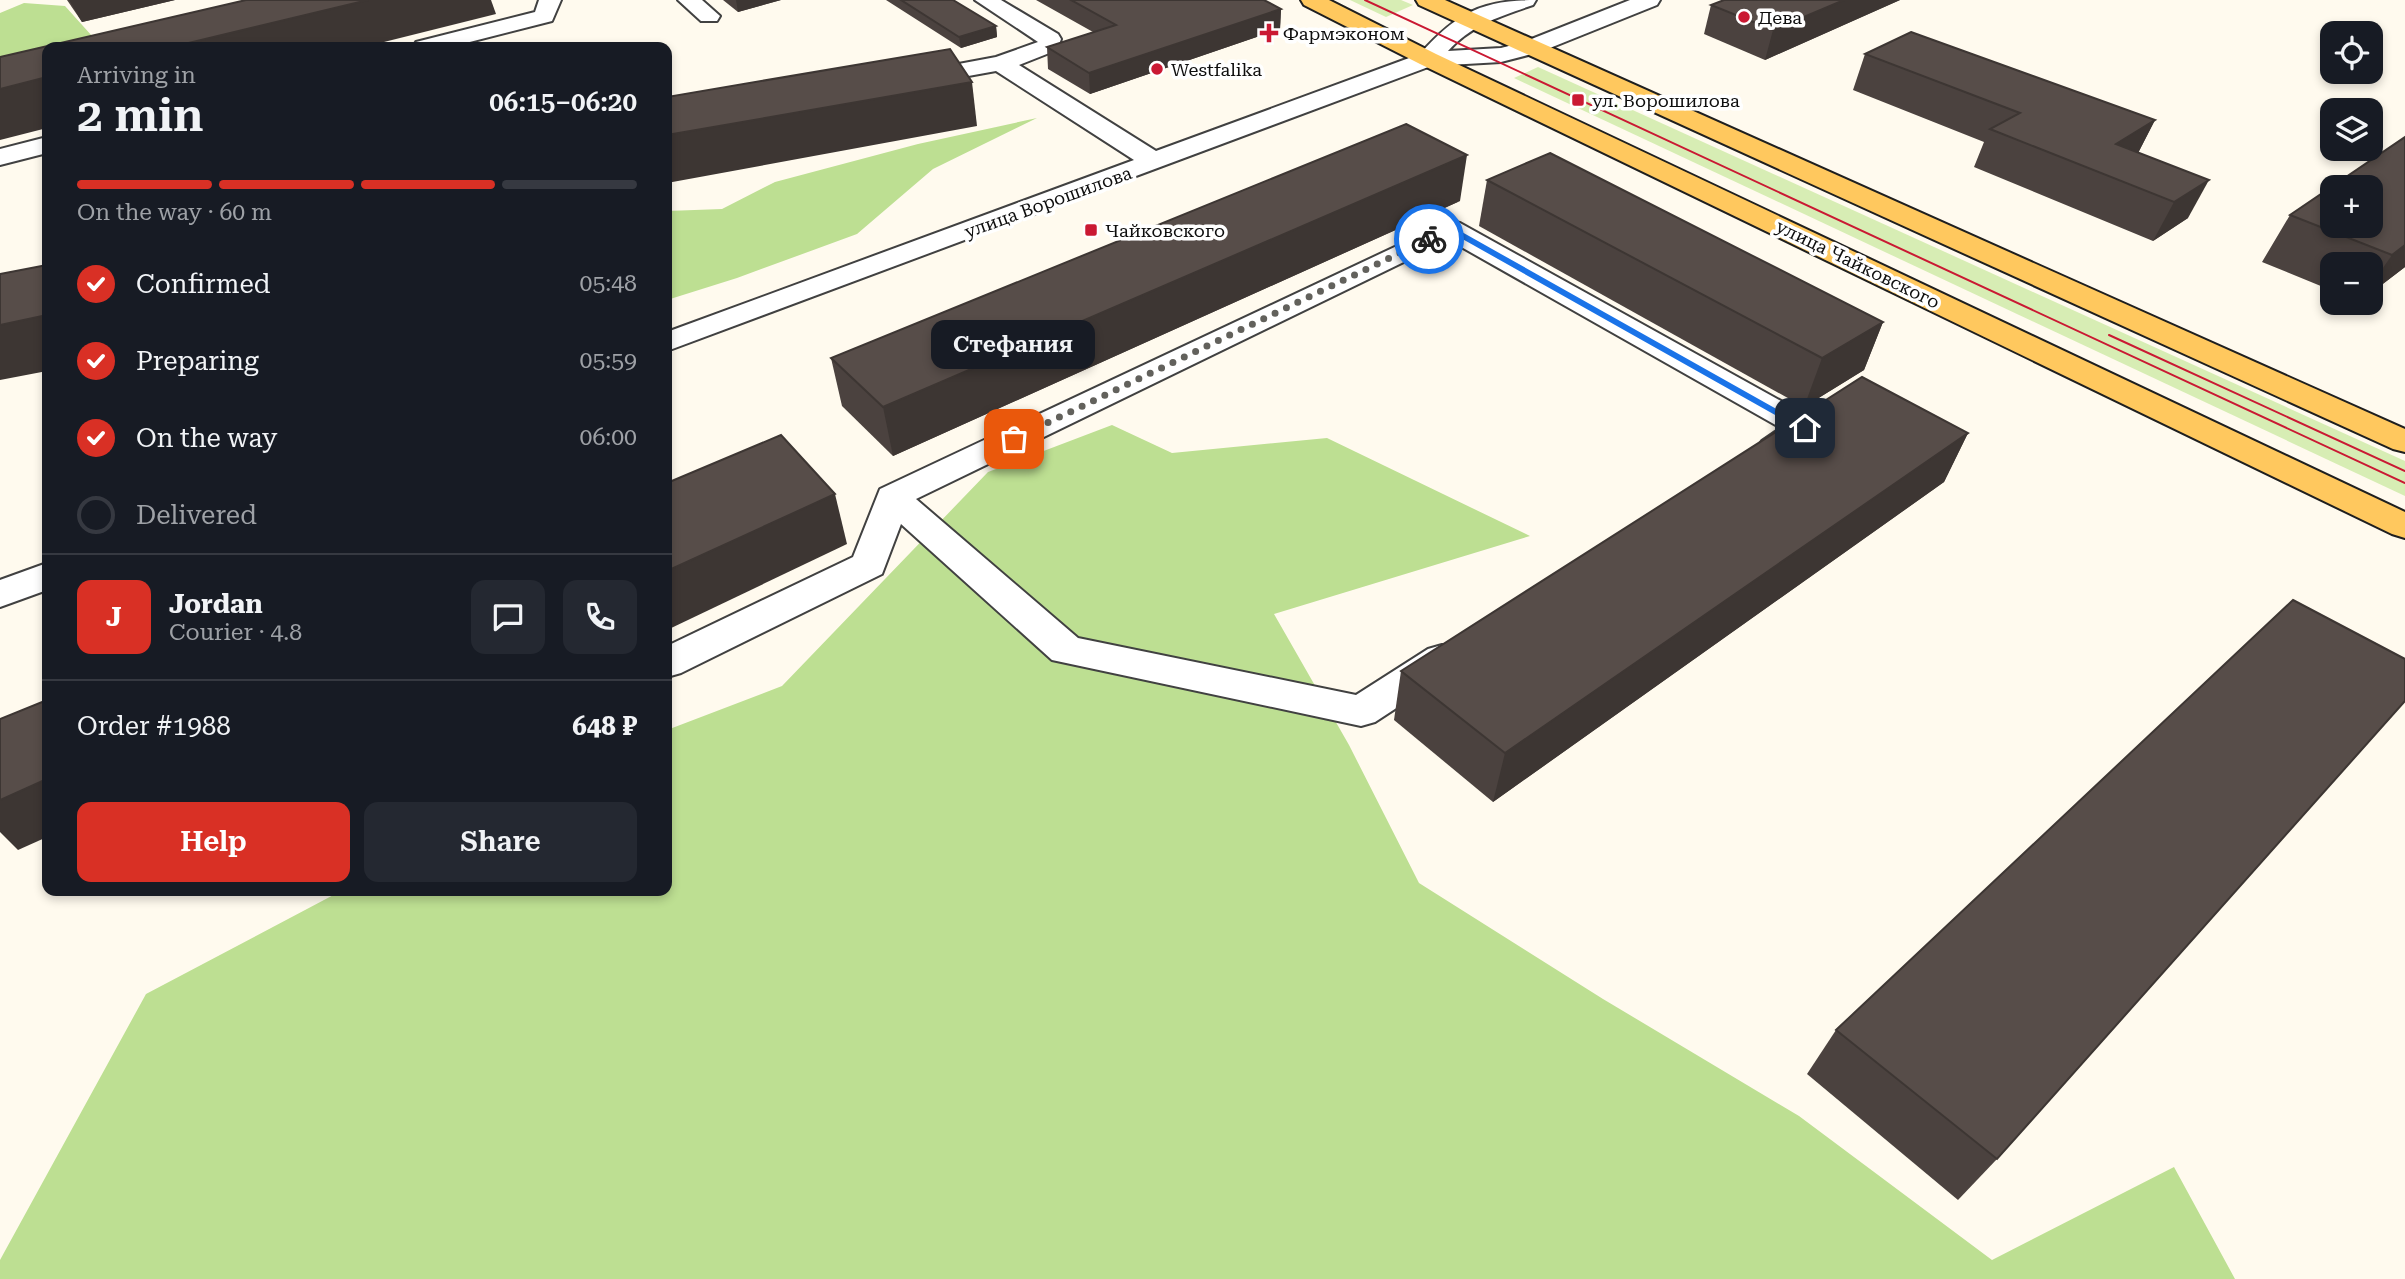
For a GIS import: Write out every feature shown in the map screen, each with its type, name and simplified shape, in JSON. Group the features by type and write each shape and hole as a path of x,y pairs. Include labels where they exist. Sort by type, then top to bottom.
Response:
{"main road":[{"name":"улица Чайковского","path":"1312,0 1429,59 2405,526"},
{"path":"1427,0 2405,442"}],"street":[{"path":"443,42 544,16 550,0"},
{"path":"689,0 709,16"},
{"path":"893,83 1000,63 1049,45 1050,38 986,0"},
{"name":"улица Ворошилова","path":"1429,59 1453,32 1474,19 1525,0"},
{"name":"улица Ворошилова","path":"672,340 1429,59 1502,55 1532,47 1649,0"},
{"path":"1000,63 1155,162"},
{"path":"0,157 42,146"},
{"path":"672,661 869,565 892,497 1450,229 1805,428 1747,465"},
{"path":"892,497 1066,650 1361,710 1466,644"},
{"path":"0,594 42,578"}],"green space":[{"path":"1350,0 1401,0 1413,5 1386,17"},
{"path":"24,3 65,6 92,36 78,42 42,42 42,49 0,70 0,13"},
{"path":"1538,67 2405,461 2405,496 1514,78"},
{"path":"1037,118 933,169 857,234 672,298 672,211 722,209 775,182 918,144"},
{"path":"1112,425 1172,453 1327,438 1530,536 1274,614 1349,745 1419,883 1603,999 1799,1116 1992,1260 2174,1167 2235,1279 0,1279 0,1260 146,994 332,896 672,896 672,728 782,686 988,472"}],"building":[{"path":"246,0 368,0 193,42 65,42"},
{"path":"901,0 953,0 996,26 959,37"},
{"path":"1071,0 1264,0 1281,9 1089,73 1047,47 1116,25"},
{"path":"1724,0 1844,0 1773,30 1711,5"},
{"path":"1911,32 2155,120 2116,144 2209,180 2174,202 1990,129 2020,113 1865,54"},
{"path":"42,47 42,78 0,89 0,57"},
{"path":"950,49 972,82 672,134 672,96"},
{"path":"1406,124 1467,155 883,407 831,358"},
{"path":"2405,137 2405,245 2392,255 2349,238 2383,238 2383,175 2349,175 2370,161 2383,161 2383,152"},
{"path":"1550,153 1883,322 1822,358 1487,180"},
{"path":"2320,195 2320,227 2290,215"},
{"path":"42,266 42,316 0,325 0,274"},
{"path":"1862,377 1968,433 1505,753 1401,671"},
{"path":"781,435 835,494 672,569 672,481"},
{"path":"2293,600 2405,659 2405,701 1997,1159 1836,1030"},
{"path":"42,702 42,781 0,800 0,719"}],"tram line":[{"path":"1365,0 2405,483"},
{"path":"2109,335 2405,471"}],"way so far":[{"path":"1014,439 1429,239"}],"place":[{"name":"Дева","path":"1744,17"},
{"name":"Фармэконом","path":"1269,33"},
{"name":"Westfalika","path":"1157,69"},
{"name":"ул. Ворошилова","path":"1578,100"},
{"name":"Чайковского","path":"1091,230"},
{"name":"Стефания","path":"1014,439"}],"route":[{"path":"1429,239 1450,229 1805,428"}]}
